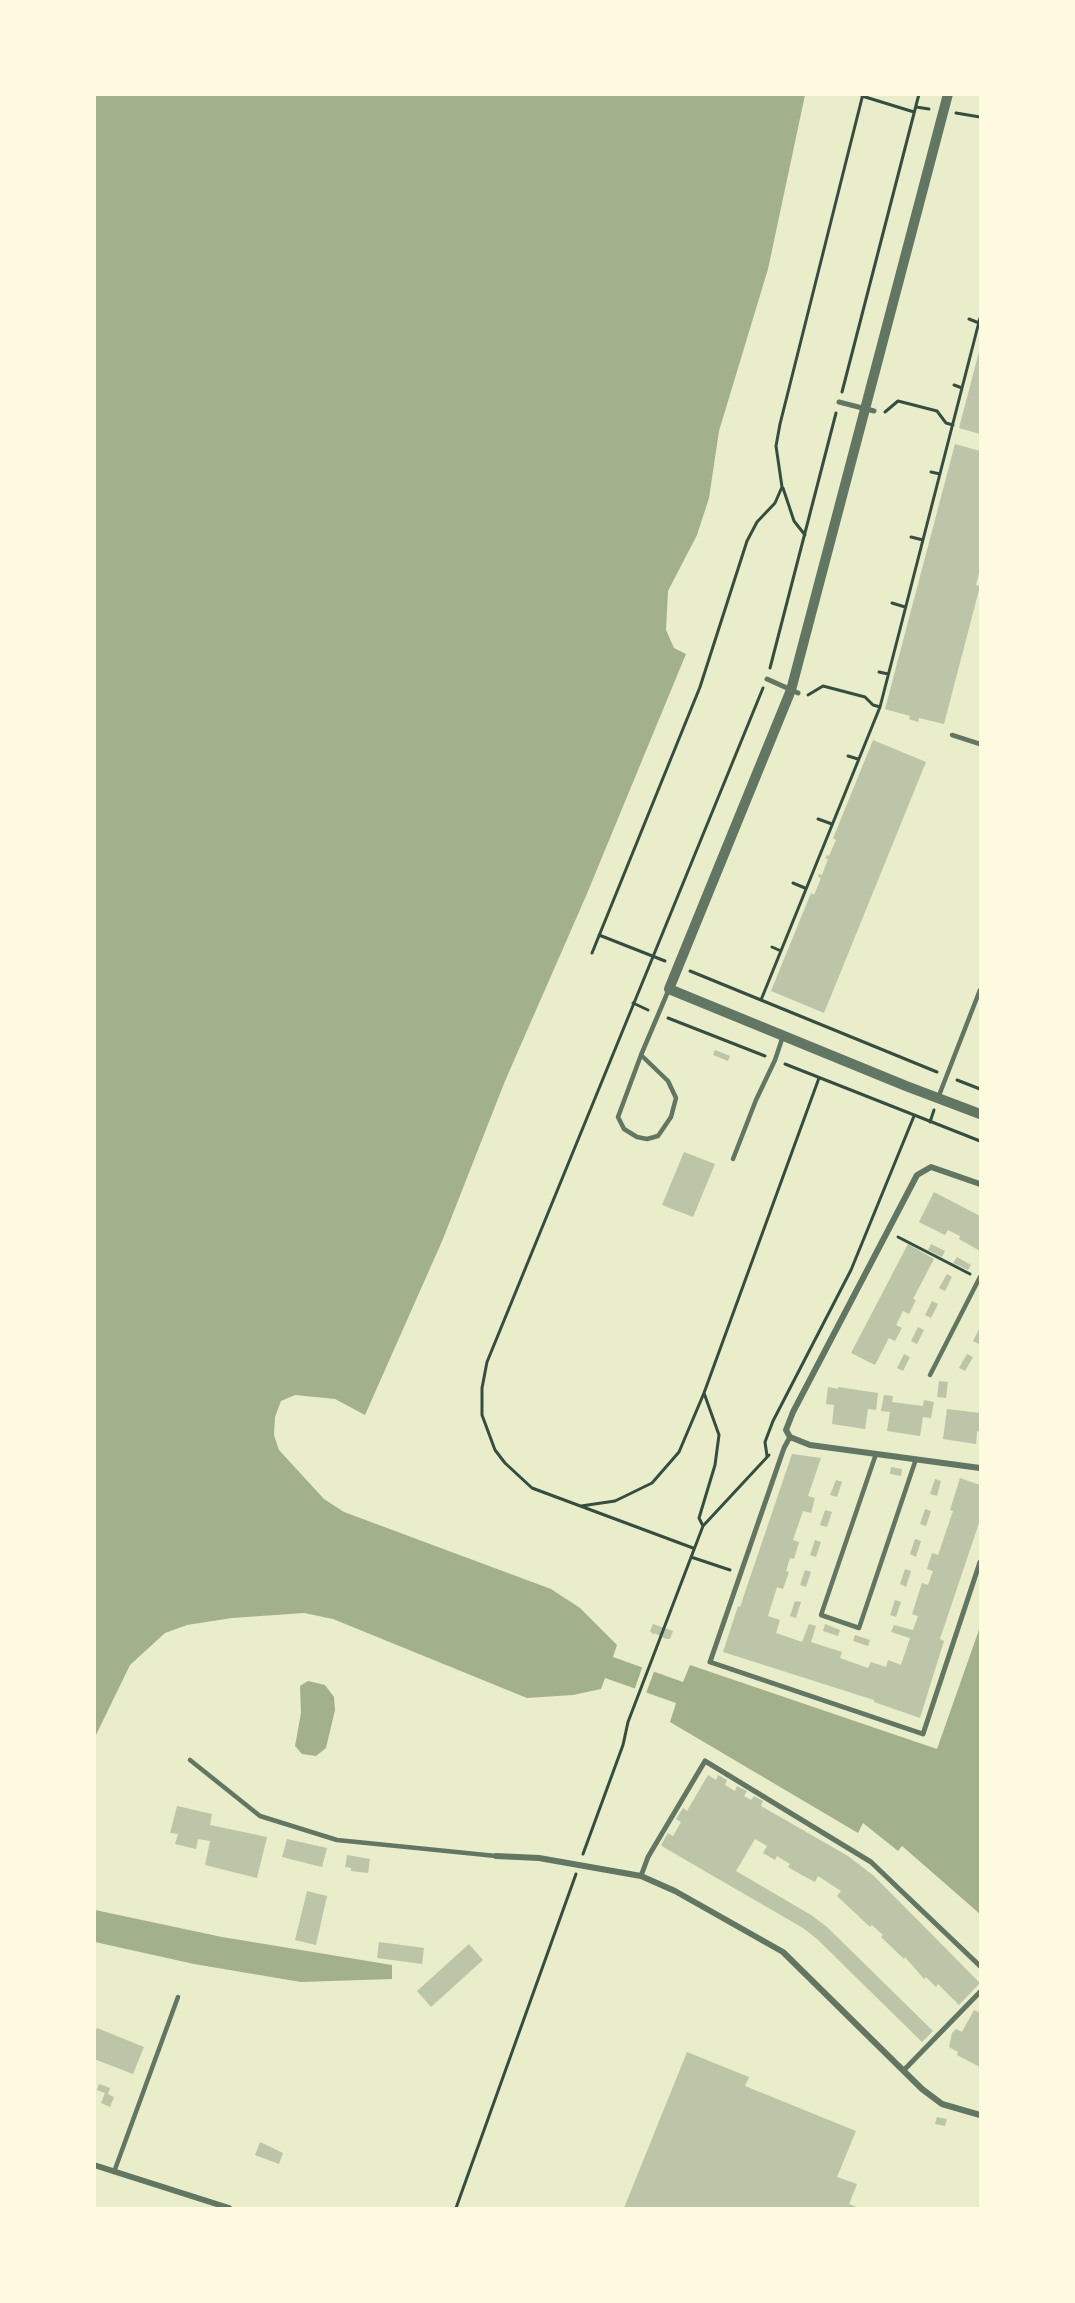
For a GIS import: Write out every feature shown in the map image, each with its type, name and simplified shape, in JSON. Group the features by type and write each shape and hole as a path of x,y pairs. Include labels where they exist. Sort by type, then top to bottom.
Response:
{"street":[{"path":"948,94 795,692 669,989 981,1114"},
{"path":"839,402 869,409"},
{"path":"767,679 795,692"},
{"path":"981,1184 931,1167 917,1175 793,1412 786,1430 790,1437 810,1445 981,1468"},
{"path":"790,1437 784,1448 710,1662 923,1734 981,1562"},
{"path":"641,1876 648,1857 705,1761 871,1862 981,1966"},
{"path":"496,1856 539,1858 641,1876 675,1891 783,1952 922,2089 942,2104 981,2115"},
{"path":"904,2070 981,1992"},
{"path":"94,2165 229,2208"}],"lane":[{"path":"952,735 981,744"},
{"path":"641,1055 668,1081 676,1098 671,1117 658,1136 647,1139 637,1137 624,1129 618,1117 641,1055 669,989"},
{"path":"938,1098 981,990"},
{"path":"733,1159 756,1100 775,1060 783,1035"},
{"path":"930,1375 980,1278"},
{"path":"876,1454 821,1615 859,1628 916,1459"},
{"path":"190,1760 260,1816 337,1840 496,1856"},
{"path":"114,2172 178,1997"}],"path":[{"path":"693,1548 532,1488 505,1463 495,1450 482,1415 482,1388 487,1362 767,679 919,94"},
{"path":"805,535 794,521 782,487 776,446 862,95 914,112"},
{"path":"761,1000 879,707 981,318"},
{"path":"969,319 979,322"},
{"path":"954,385 962,388"},
{"path":"883,413 898,401 937,411 946,423 953,425"},
{"path":"931,472 940,474"},
{"path":"592,953 700,687 747,541 757,522 775,503 782,487"},
{"path":"910,537 923,540"},
{"path":"892,603 906,607"},
{"path":"879,672 888,674"},
{"path":"806,696 823,686 865,697 873,705 879,707"},
{"path":"848,756 858,759"},
{"path":"818,819 832,824"},
{"path":"793,883 806,888"},
{"path":"599,934 981,1089"},
{"path":"772,947 781,951"},
{"path":"633,1003 981,1141"},
{"path":"580,1506 615,1501 652,1483 679,1452 704,1393 819,1078"},
{"path":"767,1456 765,1442 773,1421 851,1270 914,1116"},
{"path":"871,1222 876,1225"},
{"path":"888,1232 980,1278"},
{"path":"703,1526 699,1518 715,1465 719,1435 704,1393"},
{"path":"456,2208 542,1974 623,1745 628,1722 693,1548 703,1526 767,1456 784,1448"},
{"path":"690,1557 740,1572"}],"shaded area":[{"path":"95,95 805,95 768,269 719,431 709,498 697,535 668,591 666,630 674,648 686,654 586,896 505,1081 443,1239 365,1415 335,1399 295,1395 281,1401 275,1417 274,1435 279,1450 324,1499 344,1512 551,1589 580,1608 617,1645 613,1657 683,1682 690,1665 937,1749 980,1627 980,1914 902,1846 898,1851 863,1823 858,1833 670,1722 676,1703 605,1678 601,1689 573,1695 527,1698 333,1619 304,1613 232,1618 187,1625 165,1633 130,1665 95,1737"},
{"path":"308,1681 325,1685 334,1697 335,1710 326,1748 316,1756 302,1754 295,1746 301,1713 300,1686"},
{"path":"95,1910 222,1937 392,1965 392,1979 301,1982 194,1964 95,1942"}],"pier":[{"path":"643,1665 655,1669 645,1696 634,1691"}],"building":[{"path":"980,348 980,434 959,428"},
{"path":"955,444 980,451 980,569 976,585 980,586 944,724 919,718 918,722 909,719 910,716 885,709"},
{"path":"873,740 926,762 824,1013 771,991 811,893 814,895 821,878 818,877 819,874 822,875 828,859 825,858 829,856 836,840 833,838"},
{"path":"715,1050 730,1056 728,1061 713,1055"},
{"path":"684,1152 715,1164 693,1217 662,1205"},
{"path":"934,1192 980,1216 980,1251 948,1230 945,1235 919,1222"},
{"path":"908,1244 934,1259 913,1299 916,1300 909,1314 903,1311 896,1325 902,1328 895,1341 889,1338 875,1365 851,1353"},
{"path":"931,1244 945,1251 942,1257 928,1250"},
{"path":"957,1257 971,1265 968,1270 953,1263"},
{"path":"947,1274 952,1277 945,1291 939,1288"},
{"path":"932,1301 938,1304 931,1318 925,1315"},
{"path":"918,1327 924,1330 917,1344 911,1341"},
{"path":"980,1327 980,1342 979,1344 973,1341"},
{"path":"904,1354 910,1357 903,1371 897,1368"},
{"path":"967,1354 973,1357 965,1371 959,1368"},
{"path":"939,1381 948,1382 946,1398 937,1397"},
{"path":"828,1387 878,1393 876,1410 868,1409 865,1429 832,1424 834,1405 826,1404"},
{"path":"884,1395 893,1396 892,1402 923,1406 924,1400 934,1402 931,1418 923,1417 920,1436 887,1431 890,1412 881,1411"},
{"path":"947,1409 980,1413 980,1432 977,1431 976,1444 943,1439"},
{"path":"792,1454 821,1458 808,1496 815,1498 811,1513 803,1511 793,1540 799,1542 794,1559 790,1558 786,1571 789,1572 783,1589 777,1587 768,1616 780,1620 776,1633 802,1642 809,1624 816,1626 811,1642 842,1652 840,1658 868,1668 871,1662 886,1667 888,1660 901,1665 910,1638 891,1632 894,1625 913,1630 918,1616 912,1614 922,1583 928,1585 933,1571 927,1569 932,1553 938,1555 953,1511 950,1510 960,1478 980,1485 980,1520 940,1639 944,1641 920,1718 874,1702 874,1700 723,1652"},
{"path":"891,1467 902,1469 901,1476 890,1474"},
{"path":"935,1479 941,1481 937,1496 930,1494"},
{"path":"836,1480 842,1482 837,1497 830,1495"},
{"path":"925,1509 931,1511 926,1526 920,1524"},
{"path":"825,1510 832,1512 827,1527 820,1525"},
{"path":"915,1539 921,1541 916,1557 910,1554"},
{"path":"815,1540 821,1542 816,1557 810,1555"},
{"path":"905,1569 911,1571 906,1587 900,1584"},
{"path":"805,1570 811,1572 806,1587 800,1585"},
{"path":"895,1600 901,1602 896,1617 890,1615"},
{"path":"795,1601 801,1602 796,1618 790,1616"},
{"path":"653,1624 673,1631 670,1639 654,1633 654,1635 650,1631"},
{"path":"825,1624 840,1630 838,1636 823,1631"},
{"path":"855,1635 870,1640 868,1646 853,1641"},
{"path":"708,1775 716,1780 718,1775 727,1780 725,1785 735,1791 737,1786 747,1791 744,1796 751,1800 754,1796 763,1801 761,1806 848,1856 874,1876 980,1983 959,2005 938,1984 936,1987 926,1977 924,1979 905,1957 904,1959 881,1937 883,1935 872,1925 870,1927 837,1896 841,1891 818,1876 815,1882 800,1874 788,1867 790,1864 777,1856 775,1860 763,1853 767,1846 755,1839 736,1871 811,1915 827,1927 933,2031 922,2042 803,1928 661,1845 668,1833 673,1836 681,1822 676,1819 683,1808 687,1811"},
{"path":"177,1806 212,1814 210,1825 267,1837 257,1878 205,1865 210,1841 198,1839 196,1849 175,1844 178,1834 170,1833"},
{"path":"287,1839 327,1848 322,1867 282,1857"},
{"path":"347,1855 370,1859 368,1873 351,1871 351,1868 345,1867"},
{"path":"307,1891 327,1896 316,1945 295,1940"},
{"path":"379,1942 424,1948 422,1964 377,1958"},
{"path":"469,1944 483,1960 431,2007 417,1991"},
{"path":"974,2010 980,2013 980,2067 957,2055 958,2052 949,2047 952,2033 956,2029 962,2032"},
{"path":"97,2028 144,2047 133,2074 94,2059 94,2034"},
{"path":"687,2052 749,2077 745,2086 856,2131 837,2177 857,2184 849,2204 859,2208 624,2208"},
{"path":"99,2084 110,2088 108,2094 114,2097 110,2107 101,2103 105,2093 97,2090"},
{"path":"937,2117 947,2119 945,2126 935,2124"},
{"path":"260,2142 283,2153 279,2164 255,2155"}]}
